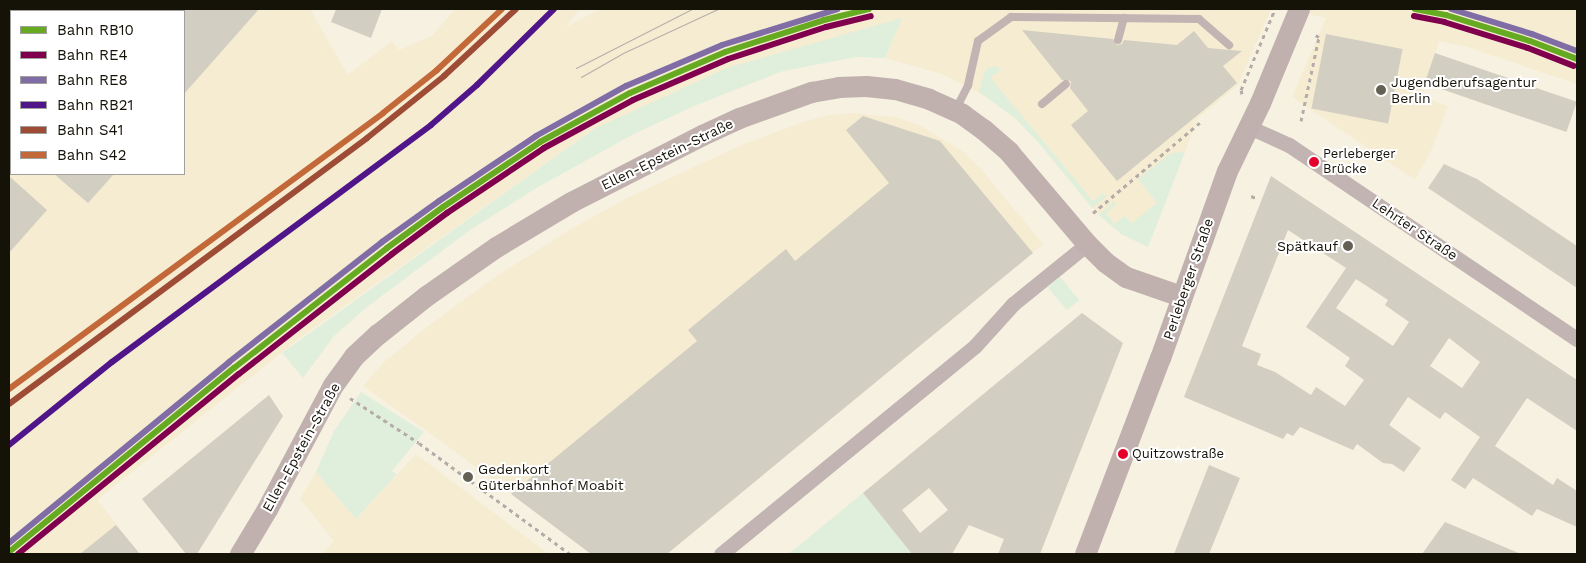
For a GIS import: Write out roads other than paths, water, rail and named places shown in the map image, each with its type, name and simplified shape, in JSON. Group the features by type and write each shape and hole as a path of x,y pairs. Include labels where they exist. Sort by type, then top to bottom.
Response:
{"main road":[{"name":"Perleberger Straße","path":"1085,554 1160,358 1229,166 1249,126 1300,9"},
{"name":"Ellen-Epstein-Straße","path":"240,554 267,509 319,408 354,356 426,296 496,248 571,202 650,160 739,118 811,92 866,86 895,89 929,99 955,110 983,129 1009,152 1087,244 1105,262 1126,276 1181,296"}],"street":[{"name":"Lehrter Straße","path":"1249,126 1289,145 1577,338"},
{"path":"721,554 975,346 1013,304 1087,244"}],"lane":[{"path":"955,110 968,84 978,41 1011,17 1199,19 1229,45"},
{"path":"1118,40 1124,18"},
{"path":"1042,104 1066,84"}],"tram line":[{"path":"576,68 692,9"},
{"path":"581,77 623,53 718,9"}],"rail line":[{"name":"S42","path":"9,389 383,113 437,70 502,9"},
{"name":"S41","path":"9,404 367,138 444,76 516,9"},
{"name":"RB21","path":"9,445 112,362 431,125 477,85 554,9"},
{"name":"RE8","path":"9,543 229,362 382,242 536,136 626,86 722,45 838,9"},
{"name":"RB10","path":"9,552 234,368 387,248 443,207 540,142 630,93 725,52 824,20 869,9"},
{"name":"RB10","path":"1415,9 1446,15 1530,41 1577,59"},
{"name":"RE8","path":"1451,9 1532,34 1577,51"},
{"name":"RE4","path":"18,554 239,374 392,254 447,213 544,148 633,100 728,59 826,27 871,16"},
{"name":"RE4","path":"1414,16 1444,22 1528,48 1574,66"}],"place":[{"name":"Jugendberufsagentur Berlin","path":"1381,90"},
{"name":"Perleberger Brücke","path":"1314,162"},
{"name":"Spätkauf","path":"1348,246"},
{"name":"Quitzowstraße","path":"1123,454"},
{"name":"Gedenkort Güterbahnhof Moabit","path":"468,477"}]}
